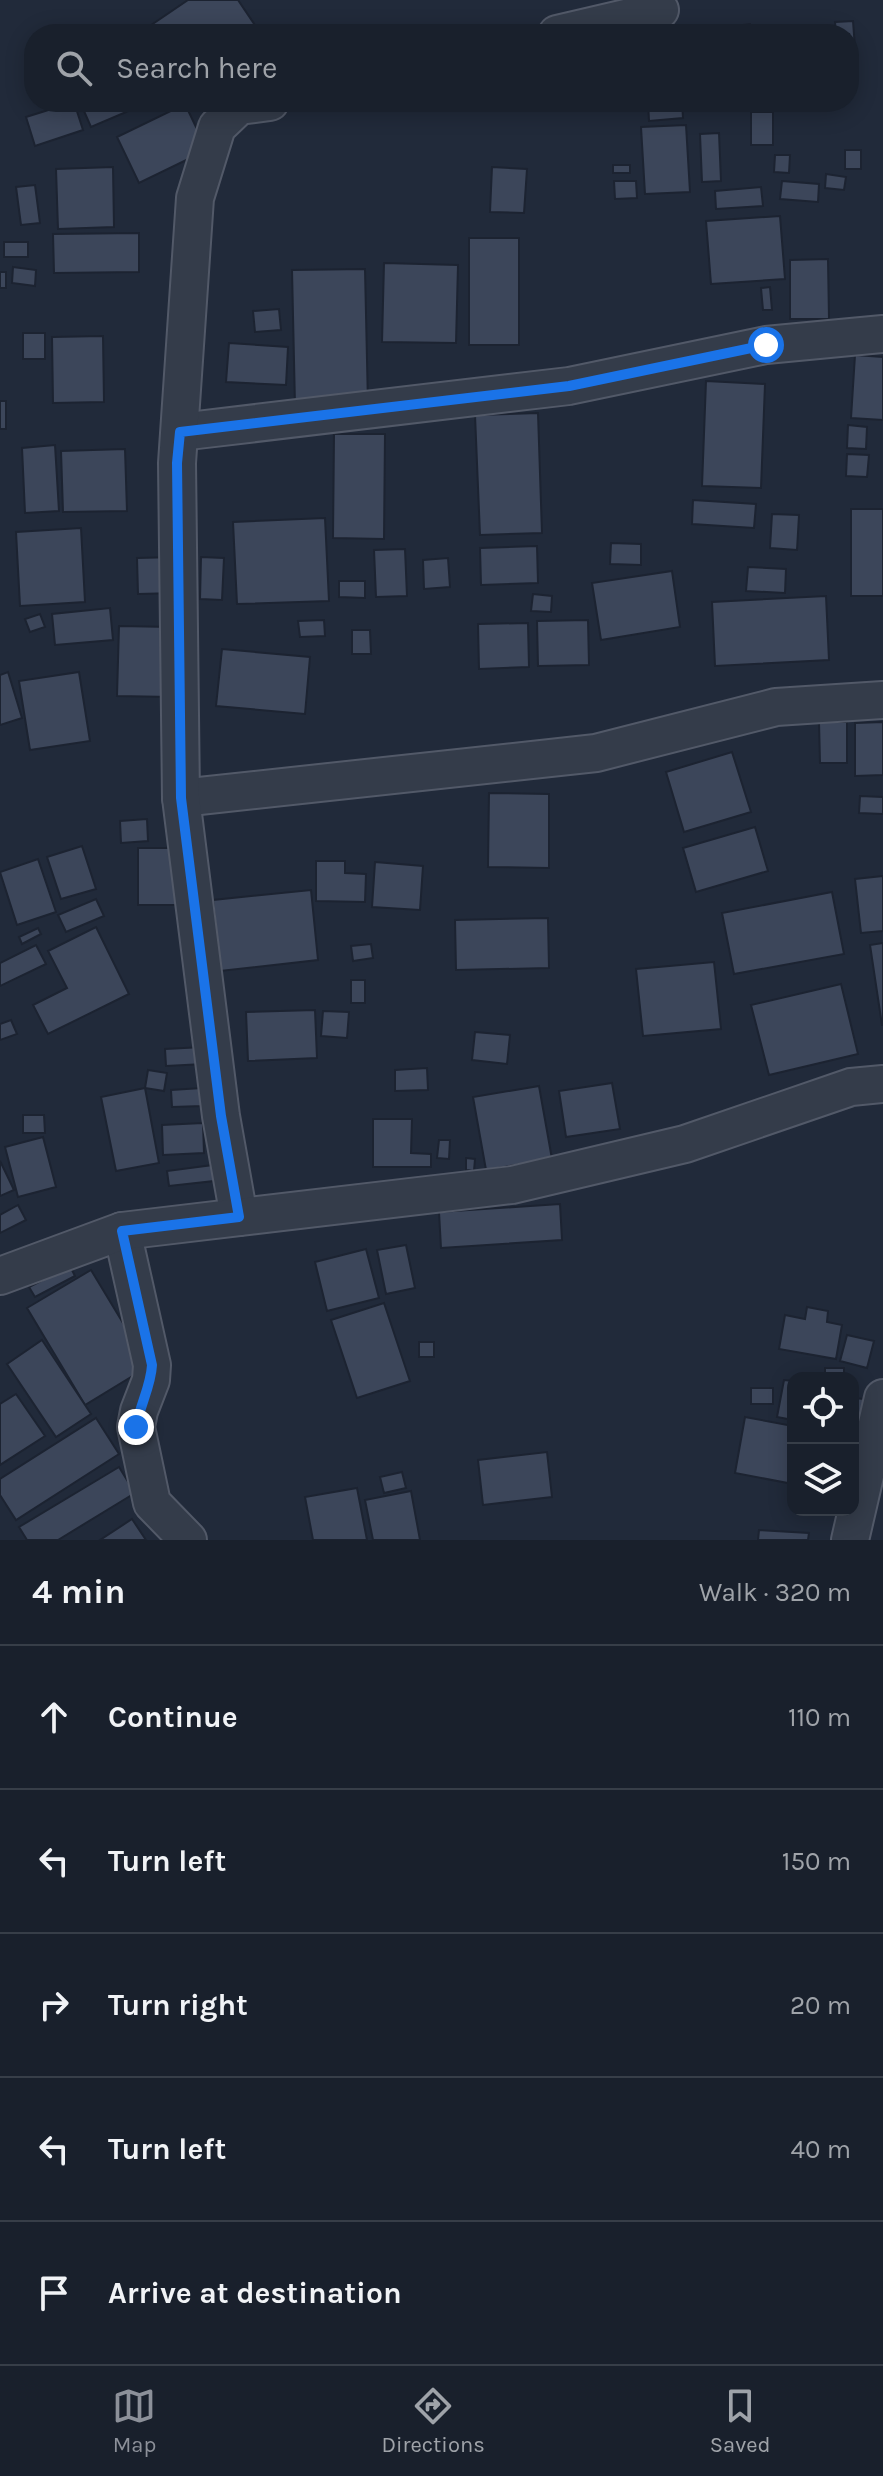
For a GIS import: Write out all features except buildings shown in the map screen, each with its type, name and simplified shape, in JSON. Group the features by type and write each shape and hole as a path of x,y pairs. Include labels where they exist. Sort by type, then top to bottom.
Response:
{"street":[{"path":"600,24 660,10"},
{"path":"233,112 217,127 195,198 177,463 181,798 221,1116 239,1217"},
{"path":"180,432 569,386 766,345 883,334"},
{"path":"181,798 596,753 776,707 883,700"},
{"path":"0,1276 122,1231 512,1185 685,1144 851,1087 883,1084"},
{"path":"122,1231 152,1365 151,1380 136,1427 152,1503 188,1540"},
{"path":"850,1540 883,1398"}],"route":[{"path":"136,1427 151,1380 152,1365 122,1231 239,1217 221,1116 181,798 177,463 180,432 569,386 766,345"}]}
